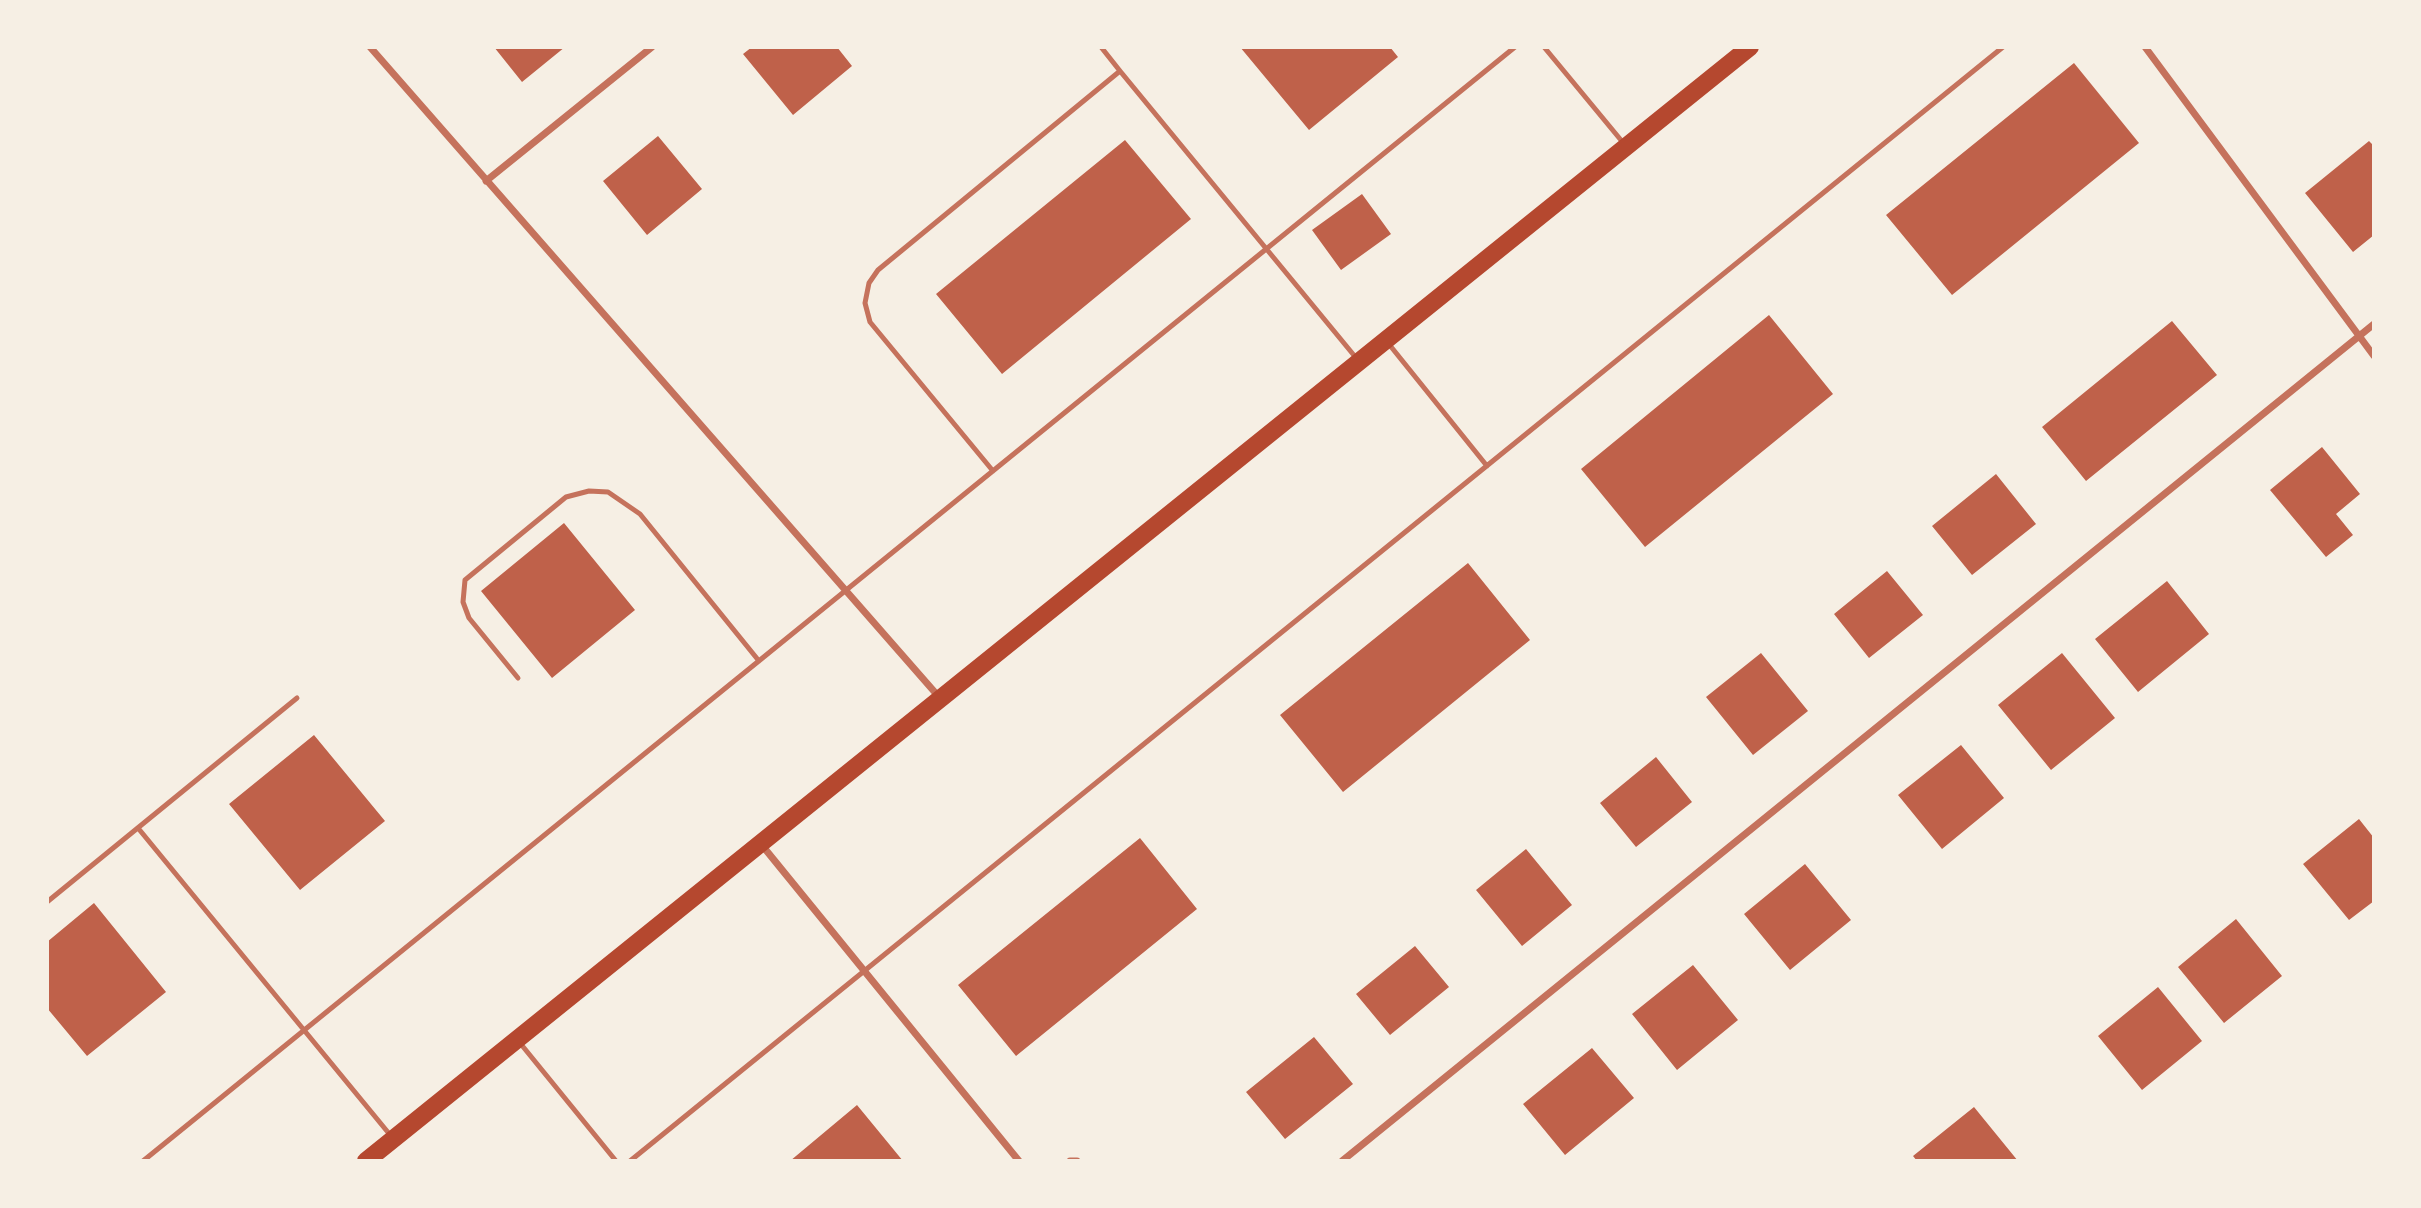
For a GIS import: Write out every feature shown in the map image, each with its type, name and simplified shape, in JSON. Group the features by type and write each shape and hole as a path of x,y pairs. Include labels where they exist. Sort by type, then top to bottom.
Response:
{"main road":[{"path":"366,1161 1751,47"}],"street":[{"path":"370,47 941,699"},
{"path":"486,181 652,47"},
{"path":"2145,47 2374,356"},
{"path":"1342,1161 2374,324"},
{"path":"761,845 1019,1161"},
{"path":"1070,1161 1077,1161"}],"lane":[{"path":"1101,47 1360,362"},
{"path":"143,1161 1515,47"},
{"path":"1544,47 1627,147"},
{"path":"630,1161 2003,47"},
{"path":"993,471 870,322 865,303 869,283 878,271 1120,71"},
{"path":"1386,341 1487,466"},
{"path":"518,678 468,618 463,603 465,580 566,497 589,491 608,492 640,514 759,661"},
{"path":"47,902 297,698"},
{"path":"138,828 393,1139"},
{"path":"518,1041 616,1161"}],"building":[{"path":"494,47 565,47 522,82"},
{"path":"752,47 837,47 852,66 793,115 743,54"},
{"path":"1240,47 1390,47 1398,57 1309,130"},
{"path":"2074,63 2139,143 1952,295 1886,215"},
{"path":"658,136 702,189 647,235 603,181"},
{"path":"1125,140 1191,219 1002,374 936,294"},
{"path":"2369,141 2374,146 2374,235 2353,252 2305,193"},
{"path":"1362,194 1391,234 1341,270 1312,230"},
{"path":"1769,315 1833,394 1645,547 1581,469"},
{"path":"2172,321 2217,375 2086,481 2042,427"},
{"path":"2322,447 2360,494 2336,514 2353,535 2326,557 2270,490"},
{"path":"1996,474 2036,524 1972,575 1932,526"},
{"path":"564,523 635,610 552,678 481,591"},
{"path":"1468,563 1530,640 1343,792 1280,715"},
{"path":"1887,571 1923,615 1869,658 1834,614"},
{"path":"2167,581 2209,634 2138,692 2095,639"},
{"path":"1761,653 1808,711 1753,755 1706,697"},
{"path":"2062,653 2115,718 2051,770 1998,705"},
{"path":"314,735 385,821 300,890 229,804"},
{"path":"1961,745 2004,798 1942,849 1898,795"},
{"path":"1656,757 1692,802 1636,847 1600,803"},
{"path":"2359,819 2374,838 2374,901 2349,920 2303,864"},
{"path":"1140,838 1197,909 1016,1056 958,985"},
{"path":"1526,849 1572,905 1522,946 1476,890"},
{"path":"1805,864 1851,920 1790,970 1744,914"},
{"path":"94,903 166,992 87,1056 47,1008 47,942"},
{"path":"2236,919 2282,976 2224,1023 2178,967"},
{"path":"1415,946 1449,987 1390,1035 1356,994"},
{"path":"1693,965 1738,1020 1677,1070 1632,1014"},
{"path":"2158,987 2202,1041 2142,1090 2098,1036"},
{"path":"1314,1037 1353,1084 1285,1139 1246,1092"},
{"path":"1592,1048 1634,1098 1565,1155 1523,1104"},
{"path":"857,1105 903,1161 790,1161"},
{"path":"1974,1107 2018,1161 1917,1161 1913,1156"}]}
